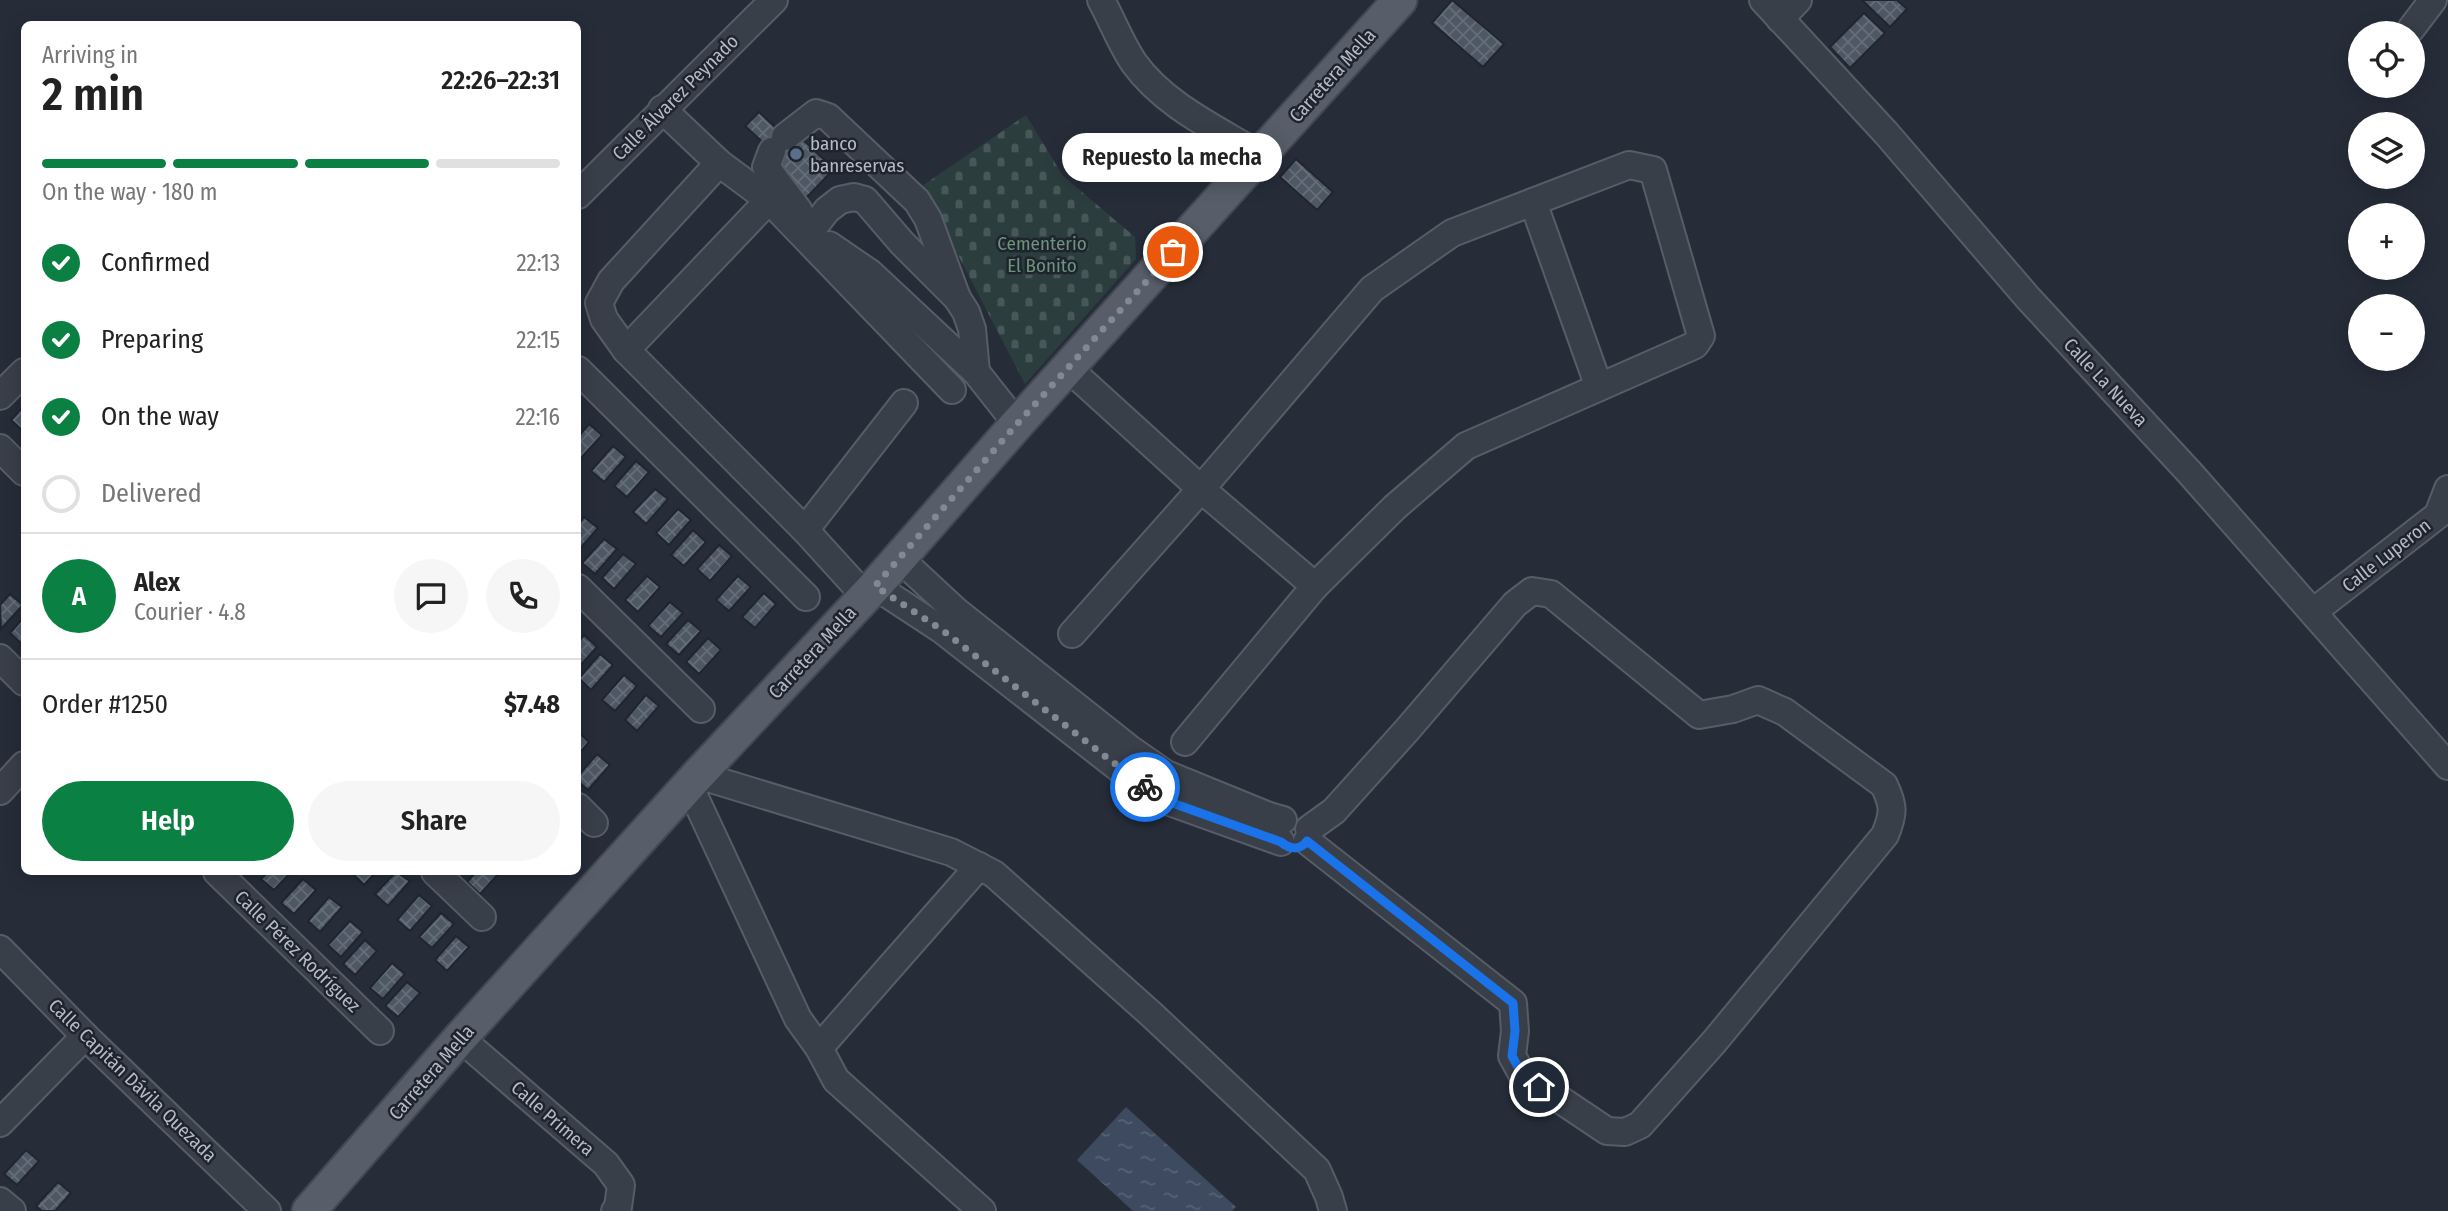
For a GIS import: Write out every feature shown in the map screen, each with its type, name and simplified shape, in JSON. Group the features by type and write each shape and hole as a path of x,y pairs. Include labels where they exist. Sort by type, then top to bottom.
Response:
{"main road":[{"name":"Carretera Mella","path":"309,1211 460,1038 870,591 1399,0"}],"street":[{"name":"Calle Álvarez Peynado","path":"581,192 774,0"},
{"path":"1101,0 1134,62 1156,88 1179,106 1261,156"},
{"path":"2417,21 2433,0"},
{"name":"Calle La Nueva","path":"1780,6 2028,298 2190,473 2448,765"},
{"path":"662,109 719,163 769,200 952,390"},
{"path":"957,298 928,219 917,201 828,117 816,113 778,144 766,167 813,228 844,257 870,273 976,372 1017,424"},
{"path":"719,163 611,281 599,303 604,319 626,350 870,591 942,630 1129,777 1164,800 1295,833 1334,811 1515,604 1532,591 1551,594 1699,715 1733,709 1758,700 1785,712 1884,785 1891,799 1893,815 1885,835 1714,1042 1640,1125 1625,1132 1607,1131 1522,1074 1512,1056 1515,1031 1513,1003 1295,833 1269,816 1166,774 1139,755 956,611 899,558"},
{"path":"1072,634 1201,489 1372,289 1452,233 1629,165 1653,170 1701,336 1695,345 1465,446 1395,507 1315,586 1185,742"},
{"path":"813,228 827,210 840,200 854,197 865,200 902,243 957,298 972,329 976,372"},
{"path":"626,350 769,200"},
{"path":"1533,202 1599,387"},
{"path":"1068,368 1201,489 1315,586"},
{"path":"581,373 807,597"},
{"path":"0,396 21,375"},
{"path":"806,530 904,403"},
{"path":"0,448 21,469"},
{"name":"Calle Luperon","path":"2313,612 2445,515 2448,489"},
{"path":"581,591 701,709"},
{"path":"0,658 21,679"},
{"path":"0,791 21,768"},
{"path":"694,780 951,852 994,874 1152,1015 1318,1170 1333,1211"},
{"path":"694,780 798,1019 819,1048 836,1080 982,1211"},
{"path":"819,1048 979,866"},
{"name":"Calle Pérez Rodríguez","path":"220,875 380,1031"},
{"path":"438,875 482,917"},
{"name":"Calle Capitán Dávila Quezada","path":"0,949 85,1036 267,1211"},
{"path":"0,1123 85,1036"},
{"name":"Calle Primera","path":"460,1038 606,1164 621,1185 615,1211"},
{"path":"0,1201 12,1211"}],"green space":[{"name":"Cementerio El Bonito","path":"1026,115 1063,176 1135,237 1136,259 1025,384 922,186"}],"water":[{"path":"1126,1107 1236,1207 1232,1211 1133,1211 1077,1160"}],"building":[{"path":"1452,0 1504,44 1483,67 1432,23"},
{"path":"1862,0 1897,0 1907,9 1890,27"},
{"path":"1864,13 1885,33 1850,68 1830,47"},
{"name":"banco banreservas","path":"759,112 792,143 799,136 834,169 806,198 770,164 778,156 745,126"},
{"path":"1296,159 1333,192 1317,210 1280,177"},
{"path":"21,409 21,429 11,420"},
{"path":"589,424 602,435 581,458 581,433"},
{"path":"613,446 626,457 604,482 591,471"},
{"path":"636,461 649,472 627,497 614,486"},
{"path":"655,489 668,499 646,524 633,512"},
{"path":"678,509 691,520 669,545 656,533"},
{"path":"584,517 598,528 581,548 581,521"},
{"path":"693,530 706,542 684,566 671,555"},
{"path":"604,539 617,549 595,574 582,563"},
{"path":"719,545 732,556 710,581 697,569"},
{"path":"623,554 636,564 614,589 602,578"},
{"path":"647,576 660,587 638,612 625,600"},
{"path":"738,576 751,587 729,611 716,600"},
{"path":"764,593 776,604 755,628 742,617"},
{"path":"10,594 21,603 21,607 1,629 0,605"},
{"path":"670,602 683,613 661,637 648,626"},
{"path":"21,620 21,643 10,633"},
{"path":"688,620 701,631 679,655 666,644"},
{"path":"584,635 597,647 581,665 581,639"},
{"path":"708,638 721,650 699,674 686,662"},
{"path":"600,654 613,665 591,690 581,680 581,676"},
{"path":"624,675 637,686 615,711 602,700"},
{"path":"646,695 659,706 637,731 625,720"},
{"path":"581,735 589,742 581,751"},
{"path":"597,754 610,765 588,790 581,784 581,773"},
{"path":"265,875 288,875 274,890 261,879"},
{"path":"354,875 373,875 364,885"},
{"path":"393,875 401,875 410,881 388,906 375,894"},
{"path":"473,875 497,875 480,894 467,882"},
{"path":"303,879 316,890 294,914 281,903"},
{"path":"419,895 432,906 410,931 397,920"},
{"path":"329,897 342,907 320,932 308,921"},
{"path":"441,913 454,924 432,948 419,937"},
{"path":"350,921 363,932 341,957 328,945"},
{"path":"456,936 469,947 447,971 435,960"},
{"path":"365,940 377,951 355,975 343,964"},
{"path":"392,963 405,974 383,999 370,988"},
{"path":"407,982 420,993 398,1017 385,1006"},
{"path":"26,1150 39,1161 17,1185 4,1174"},
{"path":"58,1182 71,1193 55,1211 42,1211 36,1206"}],"way so far":[{"path":"1145,787 942,630 875,586 1173,252"}],"place":[{"name":"banco banreservas","path":"796,154"},
{"name":"Repuesto la mecha","path":"1173,252"}],"route":[{"path":"1145,787 1164,800 1281,842 1288,848 1296,848 1307,841 1513,1003 1515,1031 1512,1056 1522,1074 1539,1087"}]}
